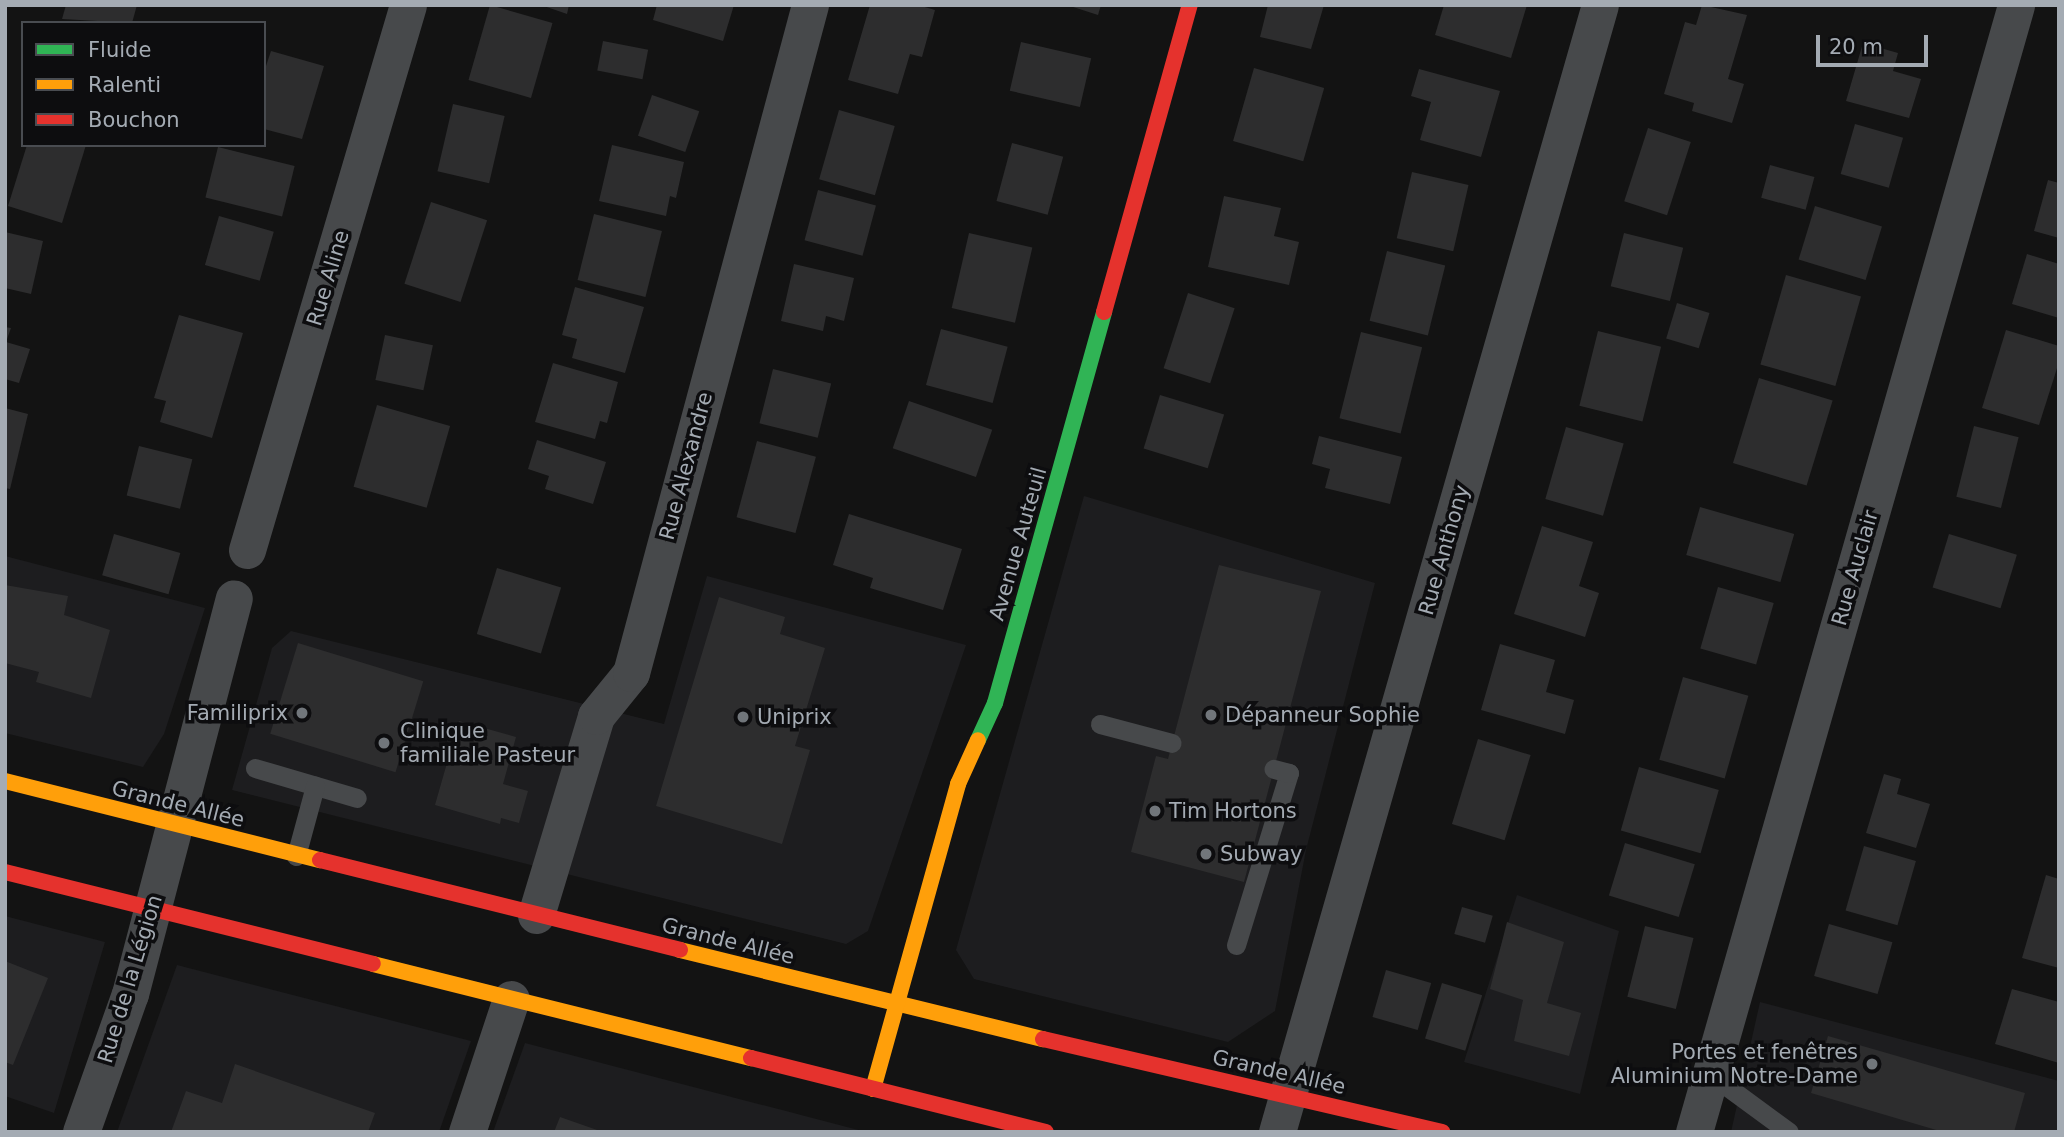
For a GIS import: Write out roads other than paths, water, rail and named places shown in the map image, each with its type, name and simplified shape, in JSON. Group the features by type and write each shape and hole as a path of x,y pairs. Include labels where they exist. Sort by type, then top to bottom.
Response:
{"main road":[{"name":"Avenue Auteuil","path":"873,1089 958,784 995,703 1190,5"},
{"name":"Grande Allée","path":"5,782 895,1004 1443,1132"},
{"path":"5,872 1046,1132"}],"street":[{"name":"Rue Aline","path":"247,550 408,5"},
{"name":"Rue Alexandre","path":"537,915 596,716 631,673 810,5"},
{"name":"Rue Anthony","path":"1277,1132 1600,5"},
{"name":"Rue Auclair","path":"1695,1132 2017,5"},
{"path":"173,823 234,598"},
{"name":"Rue de la Légion","path":"81,1132 130,994 173,823"},
{"path":"467,1132 511,999"}],"lane":[{"path":"1100,723 1172,743"},
{"path":"255,768 358,798"},
{"path":"1236,945 1289,773 1274,769"},
{"path":"296,856 315,786"},
{"path":"1710,1074 1789,1132"}],"place":[{"name":"Familiprix","path":"302,713"},
{"name":"Dépanneur Sophie","path":"1211,715"},
{"name":"Uniprix","path":"743,717"},
{"name":"Clinique familiale Pasteur","path":"384,743"},
{"name":"Tim Hortons","path":"1155,811"},
{"name":"Subway","path":"1206,854"},
{"name":"Portes et fenêtres Aluminium Notre-Dame","path":"1872,1064"}]}
